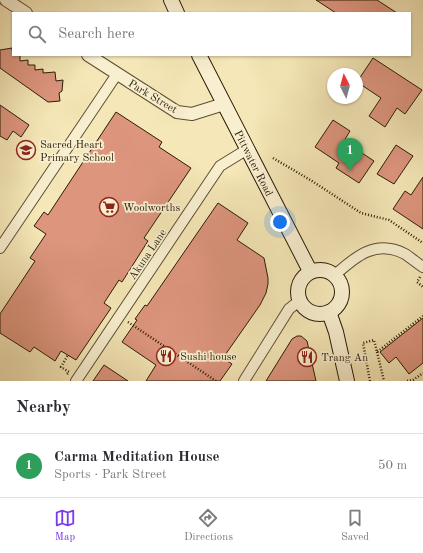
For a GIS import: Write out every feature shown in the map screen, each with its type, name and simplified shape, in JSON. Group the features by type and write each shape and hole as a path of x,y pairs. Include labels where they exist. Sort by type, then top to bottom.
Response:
{"main road":[{"path":"171,0 177,12"},
{"name":"Pittwater Road","path":"200,56 246,150 310,271"},
{"path":"323,269 330,271 340,281 342,288 340,302 329,312 322,314 308,312 299,301 297,287 304,275 310,271 323,269"},
{"path":"329,312 336,332 346,381"}],"street":[{"path":"6,0 24,12"},
{"name":"Park Street","path":"90,56 177,112 192,114 224,104"},
{"path":"0,248 117,74"},
{"name":"Akuna Lane","path":"76,381 220,166 246,150"},
{"path":"335,275 349,262 366,251 380,248 390,249 405,254 422,272"},
{"path":"244,381 289,308 299,301"}],"path":[{"path":"273,158 361,213 389,220 423,243"},
{"path":"422,272 417,282 423,287"},
{"path":"120,316 216,381"},
{"path":"377,352 423,316"},
{"path":"370,381 363,343 374,340 384,381"},
{"path":"66,376 69,372 61,367 68,355"},
{"path":"407,381 413,380 423,372"}],"building":[{"path":"316,0 377,0 395,12 334,12"},
{"path":"12,48 12,56 20,56 20,61 28,60 28,65 35,65 35,70 43,69 43,73 55,72 56,81 63,80 62,91 59,93 60,101 48,102 0,68 0,50"},
{"path":"373,58 422,90 405,114 397,108 385,127 369,116 381,98 363,86 363,73"},
{"path":"0,105 29,125 21,137 13,131 7,140 0,136"},
{"path":"116,112 162,142 159,147 191,168 144,238 148,241 122,282 119,280 104,303 111,308 76,360 61,351 55,361 34,347 30,352 0,333 0,314 35,261 30,258 46,234 34,226 44,212 48,215"},
{"path":"333,120 350,131 344,141 374,161 359,183 336,168 339,163 315,147"},
{"path":"396,145 413,156 394,184 377,174"},
{"path":"423,177 423,229 393,209 405,191 411,195"},
{"path":"218,203 248,223 237,240 264,258 268,278 266,293 260,305 223,358 232,364 220,381 146,381 156,365 122,342 137,320 135,319 145,305 147,306"},
{"path":"423,318 423,363 409,374 396,357 389,363 380,352"},
{"path":"297,336 301,336 307,341 316,381 266,381 292,339"},
{"path":"104,365 128,381 93,381"}],"place":[{"name":"Sacred Heart Primary School","path":"26,150"},
{"name":"Carma Meditation House","path":"350,171"},
{"name":"Woolworths","path":"109,207"},
{"name":"Sushi house","path":"166,356"},
{"name":"Trang An","path":"307,357"}]}
